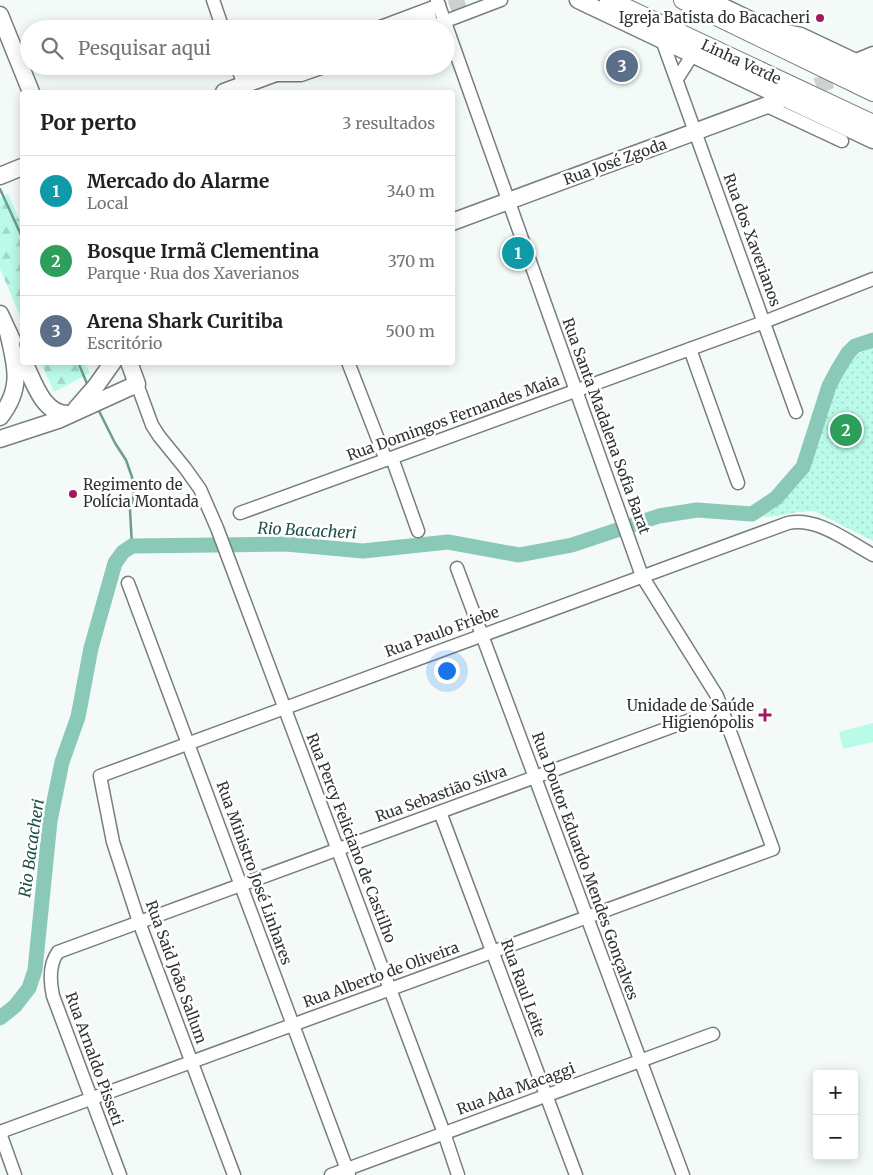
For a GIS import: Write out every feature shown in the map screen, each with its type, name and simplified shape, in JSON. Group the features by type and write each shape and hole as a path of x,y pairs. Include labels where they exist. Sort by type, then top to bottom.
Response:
{"highway":[{"name":"Linha Verde","path":"609,0 873,124"},
{"name":"Linha Verde","path":"683,0 873,92"}],"main road":[{"path":"578,0 873,140"},
{"path":"709,0 763,27 870,70"},
{"path":"416,20 432,13"},
{"path":"0,15 20,65"},
{"path":"24,75 30,90"},
{"path":"230,90 267,75"},
{"name":"Rua José Zgoda","path":"455,221 772,104"},
{"path":"1,175 20,168"},
{"path":"0,314 20,355"},
{"path":"0,418 12,398 16,382 15,361 8,332"},
{"path":"25,365 47,406 58,413 137,384 130,365"},
{"path":"0,439 46,424 85,403 110,365"}],"street":[{"path":"213,0 220,20"},
{"path":"448,20 501,0"},
{"path":"407,20 432,13 443,20"},
{"name":"Rua Santa Madalena Sofia Barat","path":"432,13 443,20"},
{"path":"763,27 801,34 856,60 873,53"},
{"name":"Rua dos Xaverianos","path":"662,40 796,412"},
{"name":"Rua Santa Madalena Sofia Barat","path":"455,50 642,576 711,685 723,708 773,849"},
{"path":"677,79 693,54"},
{"path":"240,75 244,85"},
{"path":"772,104 842,141"},
{"name":"Rua Domingos Fernandes Maia","path":"240,513 764,322 873,279"},
{"path":"690,349 738,483"},
{"path":"349,365 418,531"},
{"name":"Rua Percy Feliciano de Castilho","path":"137,384 152,425 197,484 228,555 458,1175"},
{"name":"Rua Paulo Friebe","path":"100,776 642,576 796,522 804,521 820,526 873,555"},
{"name":"Rua Doutor Eduardo Mendes Gonçalves","path":"457,568 683,1175"},
{"name":"Rua Ministro José Linhares","path":"128,583 348,1172"},
{"name":"Rua Sebastião Silva","path":"58,952 723,708"},
{"name":"Rua Said João Sallum","path":"100,776 114,842 139,922 234,1175"},
{"name":"Rua Raul Leite","path":"440,812 576,1175"},
{"name":"Rua Alberto de Oliveira","path":"0,1132 773,849"},
{"name":"Rua Arnaldo Pisseti","path":"58,952 54,957 51,972 53,996 120,1175"},
{"name":"Rua Ada Macaggi","path":"331,1175 348,1172 444,1133 713,1034"},
{"path":"0,1132 15,1175"},
{"name":"Rua Percy Feliciano de Castilho","path":"444,1133 465,1175"}],"green space":[{"path":"8,194 20,221 20,315 0,269 0,198"},
{"path":"873,347 873,541 814,511 770,517 759,516 756,512 777,499 804,468 833,392 851,358"},
{"path":"42,365 86,365 90,373 54,392"},
{"path":"873,723 873,742 843,749 839,732"}],"waterway":[{"path":"0,189 20,233"},
{"name":"Rio Bacacheri","path":"0,1018 15,1006 29,988 35,970 50,821 62,762 78,717 91,648 115,563 123,552 132,546 286,544 363,551 448,542 519,555 572,545 659,516 697,510 752,514 776,498 803,467 829,386 837,371 848,353 855,346 873,340"},
{"path":"79,365 88,386"},
{"path":"97,407 126,460 132,477 134,494 130,510 132,546"}],"tunnel":[{"path":"428,17 473,0"},
{"path":"794,95 850,73"}],"place":[{"name":"Igreja Batista do Bacacheri","path":"820,18"},
{"name":"Arena Shark Curitiba","path":"622,66"},
{"name":"Mercado do Alarme","path":"518,253"},
{"name":"Bosque Irmã Clementina","path":"846,430"},
{"name":"Regimento de Polícia Montada","path":"73,494"},
{"name":"Unidade de Saúde Higienópolis","path":"765,715"}]}
